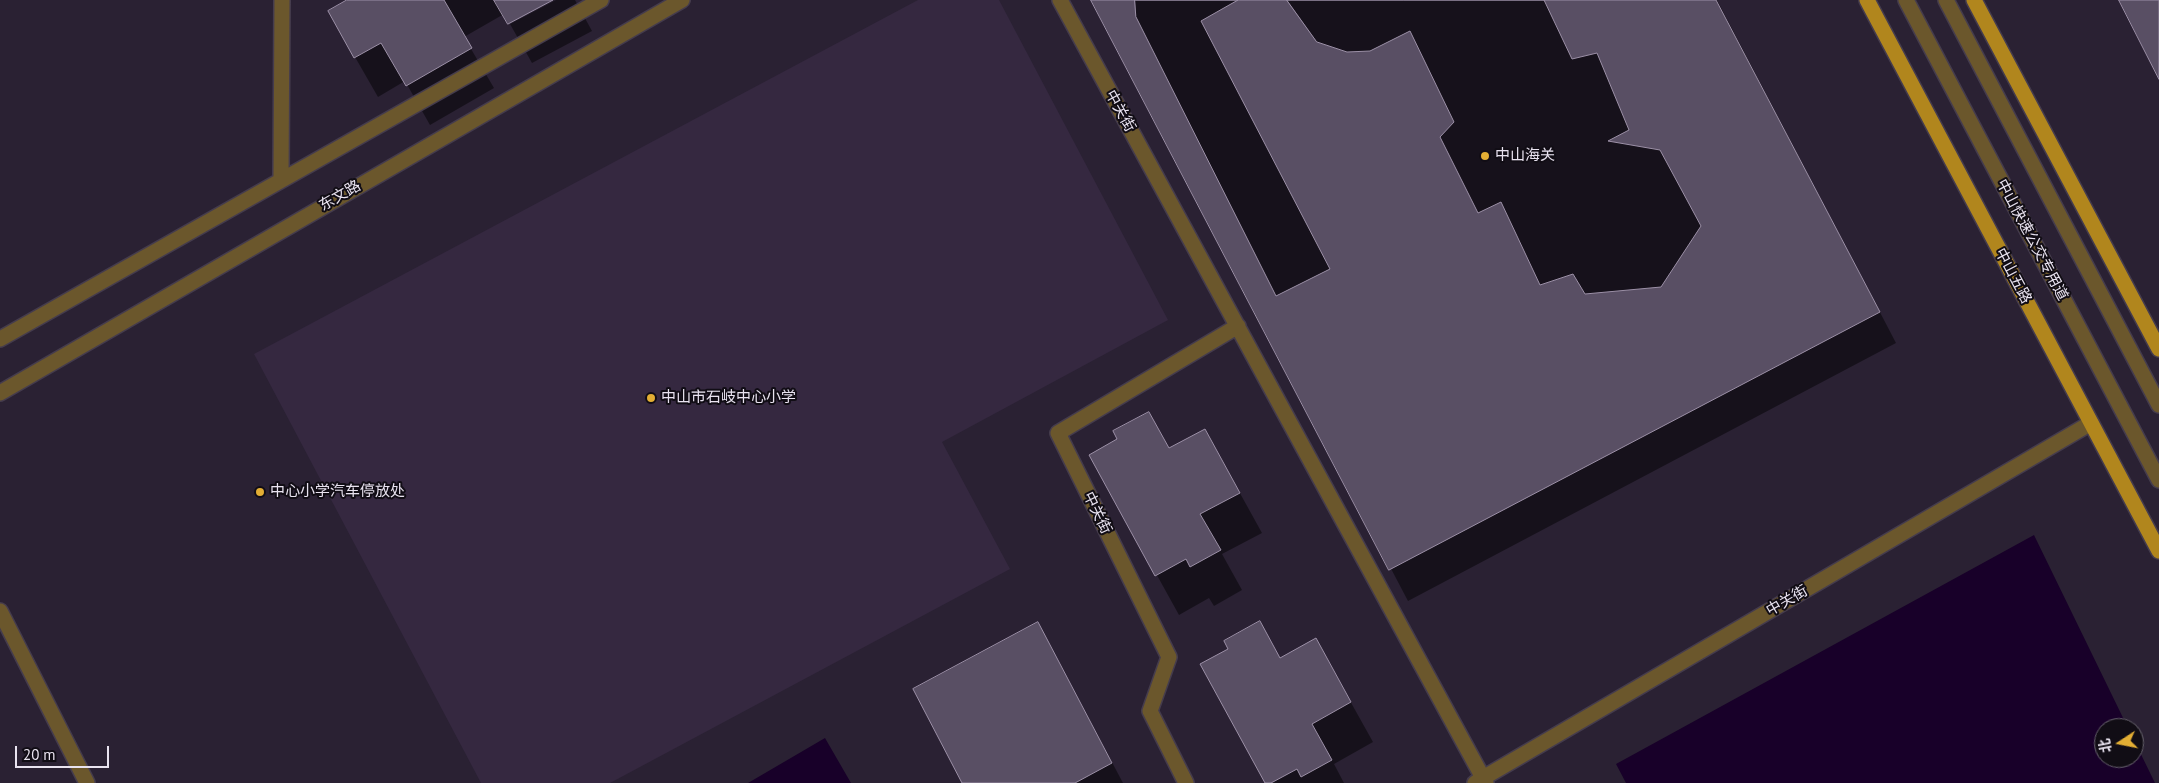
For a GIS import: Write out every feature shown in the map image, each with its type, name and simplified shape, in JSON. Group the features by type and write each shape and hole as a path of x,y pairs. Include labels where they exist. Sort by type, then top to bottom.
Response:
{"main road":[{"name":"中山五路","path":"1867,0 2159,551"},
{"path":"1974,0 2159,349"}],"street":[{"path":"281,180 282,0"},
{"path":"0,339 601,0"},
{"name":"东文路","path":"0,393 682,0"},
{"name":"中关街","path":"1060,0 1238,326 1481,781 2091,423"},
{"name":"中山快速公交专用道","path":"1906,0 2159,480"},
{"path":"1946,0 2159,405"},
{"name":"中关街","path":"1186,783 1150,712 1169,657 1058,433 1238,326"},
{"path":"0,611 86,783"}],"shaded area":[{"name":"中山市石岐中心小学","path":"918,0 999,0 1168,320 942,442 1010,569 610,783 481,783 254,354"},
{"path":"2034,535 2123,718 2094,718 2094,768 2144,768 2144,760 2155,783 1626,783 1616,764"},
{"path":"825,738 851,783 748,783"}],"building":[{"path":"347,0 444,0 472,48 406,86 381,43 354,58 328,11"},
{"path":"494,0 553,0 508,24"},
{"name":"中山海关","path":"1091,0 1716,0 1880,312 1389,570"},
{"path":"1135,0 1238,0 1201,21 1330,269 1276,296 1136,17"},
{"path":"1287,0 1544,0 1572,59 1597,53 1629,130 1608,141 1660,150 1701,226 1661,287 1585,294 1573,274 1540,285 1501,202 1478,213 1440,137 1454,122 1410,31 1370,51 1347,52 1317,42"},
{"path":"2119,0 2159,0 2159,79"},
{"path":"1149,412 1169,448 1205,429 1240,493 1200,514 1221,550 1190,567 1186,559 1155,576 1089,455 1117,439 1113,431"},
{"path":"1260,621 1280,658 1316,638 1351,702 1312,724 1332,760 1301,777 1297,769 1271,783 1265,783 1200,664 1228,649 1224,641"},
{"path":"1038,622 1112,763 1075,783 962,783 913,689"}],"place":[{"name":"中山海关","path":"1485,156"},
{"name":"中山市石岐中心小学","path":"651,398"},
{"name":"中心小学汽车停放处","path":"260,492"}]}
